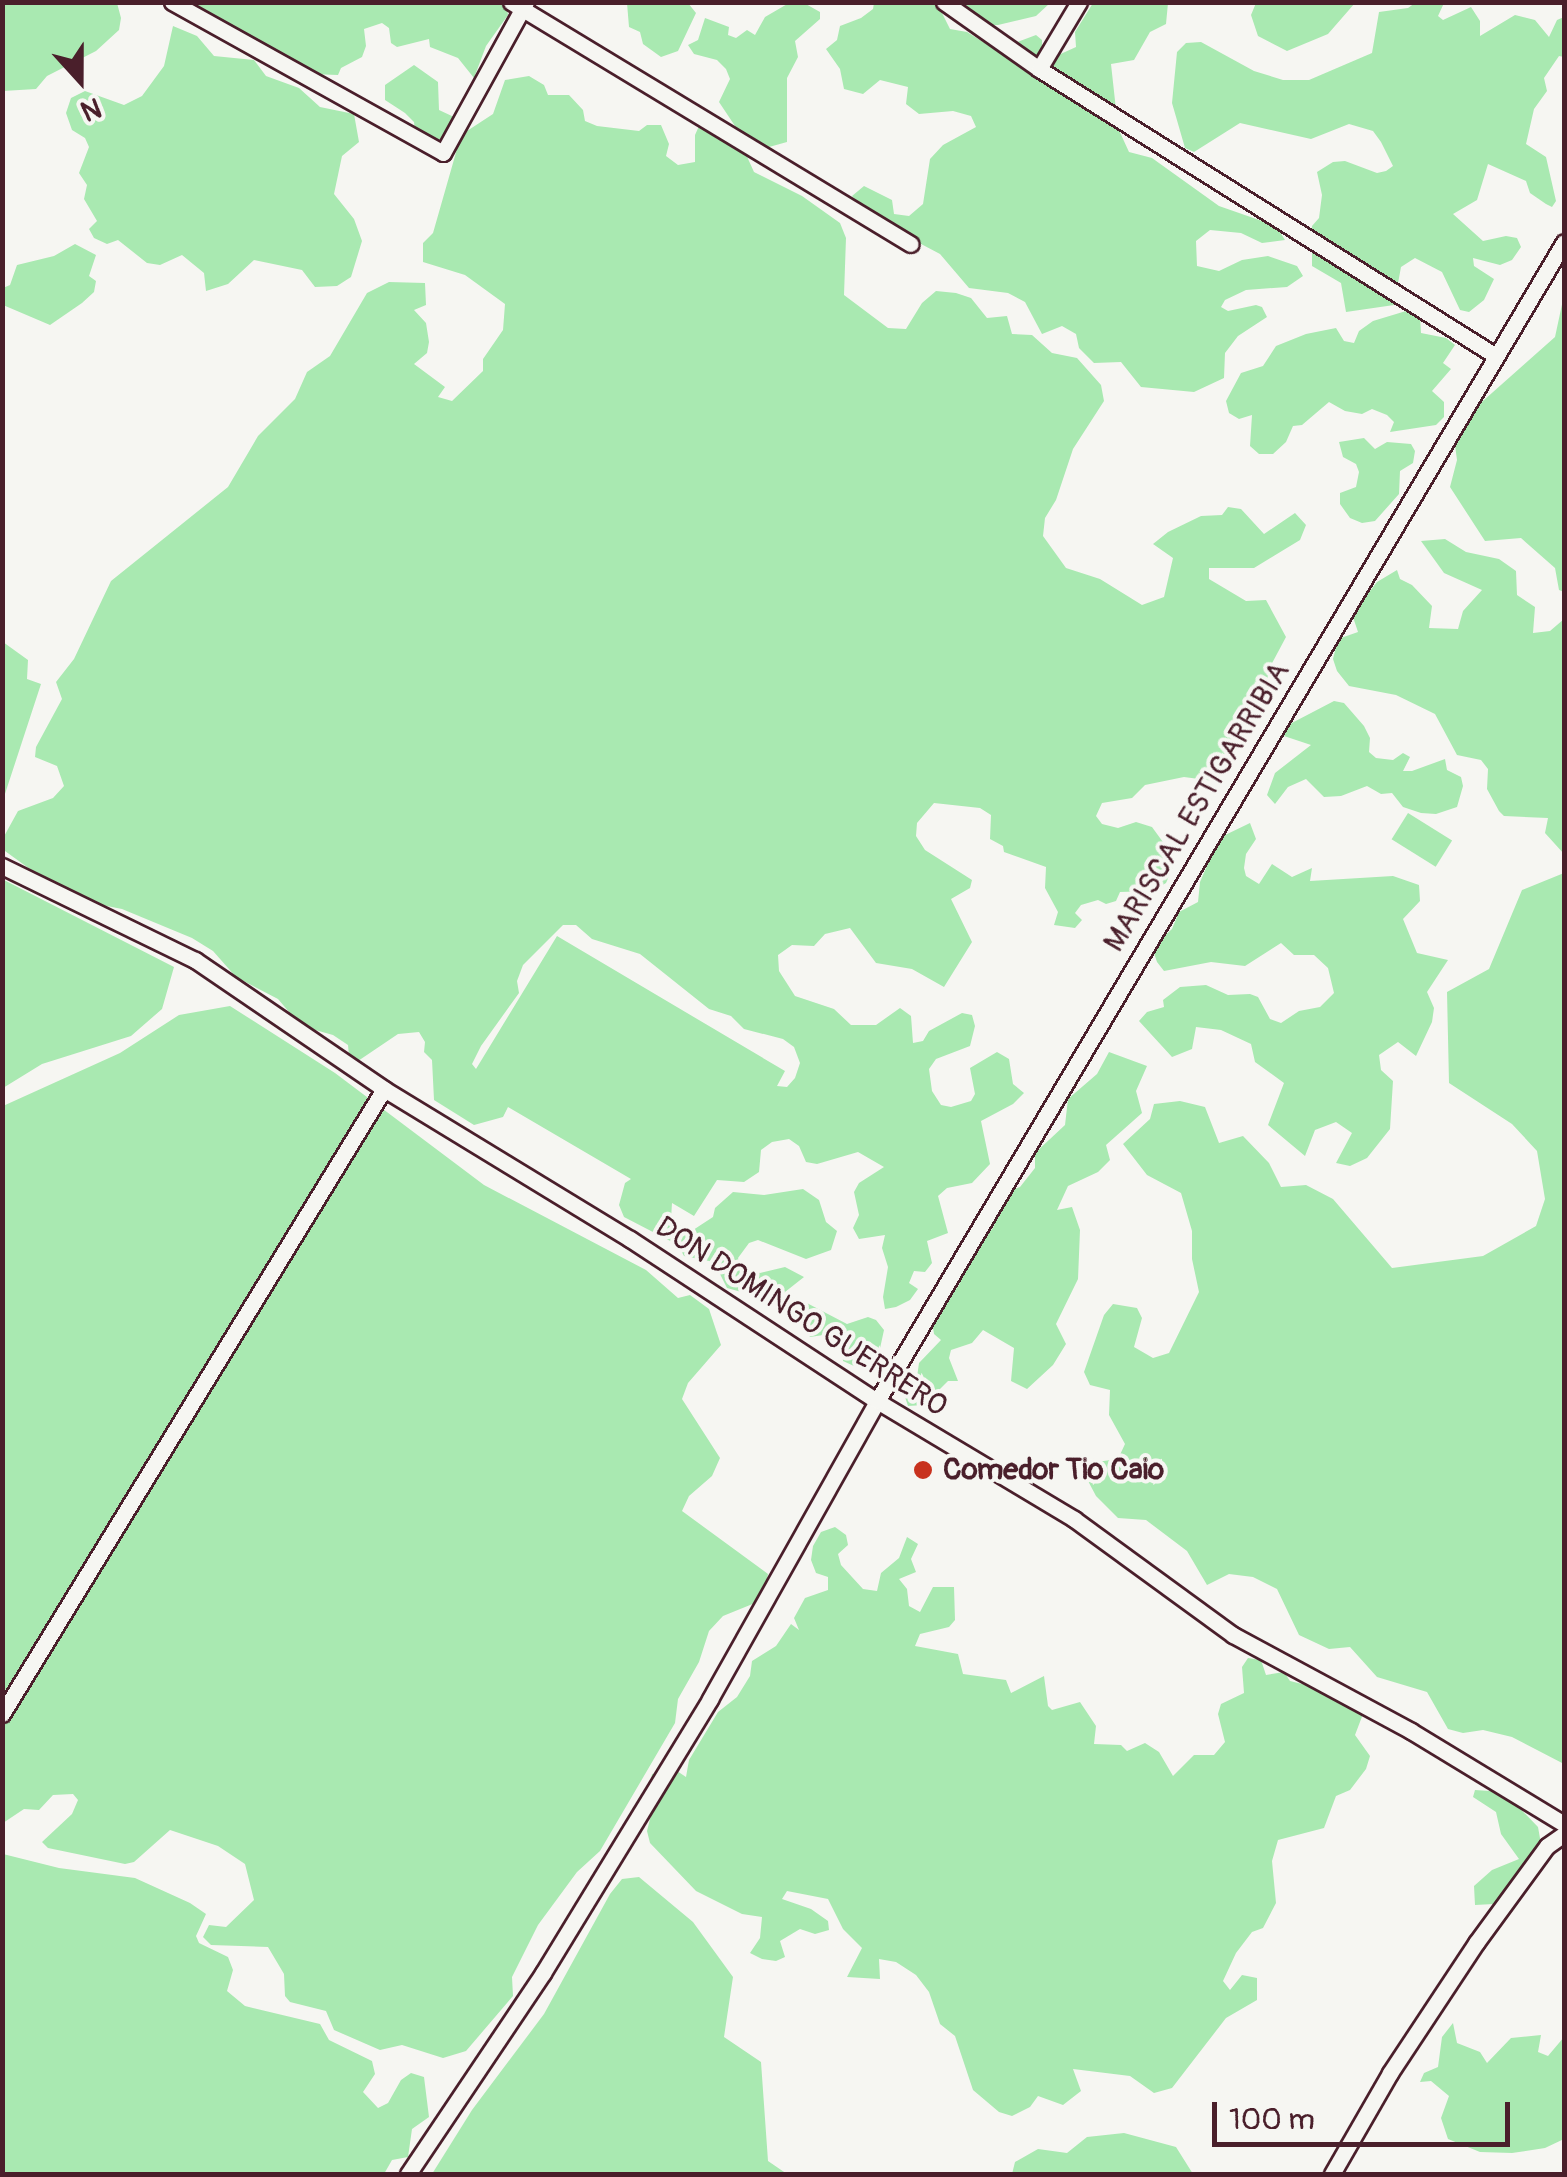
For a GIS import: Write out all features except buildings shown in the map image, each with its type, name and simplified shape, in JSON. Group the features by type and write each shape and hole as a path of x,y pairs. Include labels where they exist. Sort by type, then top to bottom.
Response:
{"street":[{"path":"172,2 443,153 520,5 910,244"},
{"path":"944,2 1039,69 1496,356"},
{"path":"1039,69 1079,2"},
{"name":"MARISCAL ESTIGARRIBIA","path":"408,2174 543,1972 710,1700 877,1401 1564,242"},
{"name":"DON DOMINGO GUERRERO","path":"2,866 195,960 384,1088 630,1240 877,1401 1074,1519 1234,1635 1411,1730 1564,1824"},
{"path":"2,1714 384,1088"},
{"path":"1332,2174 1390,2073 1476,1943 1547,1846 1564,1834"}],"green space":[{"path":"506,2 508,15 486,46 474,78 458,58 430,47 429,39 397,47 391,43 389,28 382,23 364,29 366,46 362,57 341,68 338,75 311,74 191,3"},
{"path":"1256,2 1355,3 1328,34 1287,51 1258,36 1251,15"},
{"path":"2,3 117,3 119,30 96,51 47,76 36,89 3,91"},
{"path":"627,3 688,3 696,13 678,51 661,57 643,44 640,32 629,27"},
{"path":"789,3 804,3 820,12 820,19 795,41 798,57 787,78 787,142 769,147 743,138 719,102 730,79 726,69 717,60 694,54 688,45 698,40 705,18 729,27 728,35 736,38 747,30 755,35 765,17"},
{"path":"874,3 937,3 950,29 967,32 996,50 1036,35 1042,40 1042,49 1054,57 1076,47 1075,32 1093,3 1168,3 1166,24 1150,32 1134,60 1111,64 1118,128 1129,152 1152,158 1219,206 1276,226 1285,240 1262,243 1241,233 1210,230 1196,241 1197,266 1219,271 1242,260 1268,256 1297,266 1303,276 1287,287 1246,290 1225,300 1221,307 1228,311 1256,305 1262,307 1267,317 1238,336 1225,353 1224,378 1194,392 1141,387 1121,362 1094,363 1079,348 1076,334 1062,326 1042,334 1025,302 1008,293 969,288 940,254 870,217 852,196 864,186 892,200 894,214 909,216 923,204 930,159 943,145 976,127 971,116 953,111 919,114 906,104 908,87 880,80 863,94 844,89 840,69 826,49 837,40 840,26 861,18 873,9"},
{"path":"957,3 1050,3 1036,16 989,25"},
{"path":"1415,3 1444,3 1438,16 1443,20 1471,7 1480,21 1480,36 1515,15 1535,20 1549,37 1557,20 1564,17 1564,57 1559,56 1544,78 1547,91 1534,109 1526,144 1546,157 1556,201 1552,207 1546,204 1530,193 1526,181 1488,164 1477,200 1453,214 1483,241 1506,236 1517,238 1521,247 1512,260 1500,265 1473,258 1474,266 1494,279 1484,300 1469,312 1460,310 1442,272 1415,258 1401,267 1394,305 1346,312 1341,283 1312,266 1312,226 1319,218 1322,195 1317,172 1333,162 1345,161 1377,173 1386,171 1393,166 1381,142 1373,131 1349,124 1311,139 1240,123 1194,152 1185,148 1172,103 1177,52 1186,43 1201,42 1254,71 1283,80 1309,80 1372,53 1379,12 1408,8"},
{"path":"173,26 197,36 214,56 254,60 266,76 299,88 320,107 354,114 359,142 342,156 334,194 354,219 362,241 351,277 337,286 315,287 302,270 254,260 228,284 206,291 204,273 182,255 160,265 147,263 118,240 107,244 94,238 89,229 97,221 84,199 87,185 79,173 89,147 85,138 72,130 66,113 71,98 85,91 124,105 142,96 164,66"},
{"path":"414,65 438,82 439,110 454,117 442,138 432,143 415,131 414,122 405,113 385,100 385,85"},
{"path":"529,76 544,85 548,95 569,95 583,110 585,121 597,126 639,131 647,125 661,125 669,144 666,156 678,165 695,162 695,135 703,117 744,150 754,172 802,196 840,223 846,238 844,295 888,328 906,329 922,303 936,291 956,293 971,298 987,318 1007,316 1012,334 1032,335 1052,353 1077,358 1101,385 1104,401 1073,449 1056,500 1045,518 1043,536 1066,568 1100,579 1142,605 1164,597 1173,558 1153,544 1168,532 1201,516 1222,515 1228,507 1241,509 1264,534 1295,513 1306,525 1300,540 1254,568 1209,568 1209,579 1246,601 1266,600 1286,637 1269,669 1265,696 1244,716 1230,772 1214,781 1184,777 1145,785 1132,798 1102,803 1096,816 1102,824 1118,828 1136,822 1152,827 1176,860 1166,883 1152,891 1120,892 1116,901 1106,904 1098,900 1081,905 1075,913 1082,920 1075,928 1054,925 1058,912 1045,888 1046,867 1004,852 1003,846 990,839 991,815 980,808 934,803 917,823 916,836 925,850 972,880 970,888 951,899 972,942 944,987 912,969 876,963 850,928 825,934 814,946 792,945 778,955 779,971 795,996 834,1009 851,1025 876,1025 900,1008 911,1016 913,1043 923,1041 929,1031 962,1013 972,1015 975,1026 970,1046 936,1059 929,1069 932,1091 941,1105 951,1107 971,1101 975,1094 970,1068 997,1052 1009,1059 1013,1084 1024,1093 1013,1104 981,1121 990,1164 972,1183 947,1188 938,1196 948,1233 927,1241 932,1263 925,1272 914,1271 909,1283 918,1289 910,1300 896,1307 885,1309 883,1297 888,1267 882,1248 885,1235 859,1239 853,1228 859,1215 854,1192 859,1183 884,1167 858,1152 817,1164 806,1162 799,1146 789,1139 772,1142 761,1150 759,1172 744,1182 717,1180 694,1216 672,1203 671,1219 690,1232 713,1217 715,1208 733,1192 764,1195 803,1189 819,1200 826,1222 837,1231 831,1250 806,1259 758,1240 749,1243 738,1258 741,1267 760,1273 785,1267 804,1277 785,1292 791,1302 803,1301 847,1324 868,1317 876,1320 884,1330 879,1353 854,1366 843,1361 842,1343 830,1334 810,1337 800,1316 778,1302 727,1288 714,1262 684,1256 678,1245 624,1217 619,1205 625,1183 631,1179 508,1107 503,1117 474,1125 434,1100 432,1060 424,1052 425,1042 419,1032 398,1034 358,1061 349,1056 348,1045 333,1035 301,1026 278,999 236,977 213,951 192,938 122,909 92,903 45,880 5,851 2,840 18,811 53,798 64,786 57,766 35,757 36,747 62,699 56,682 74,659 111,581 228,487 258,436 295,399 307,372 330,356 367,293 389,282 425,283 426,305 414,310 426,323 429,342 427,353 414,364 445,387 438,397 452,401 483,371 483,359 503,330 505,304 465,275 423,262 423,243 433,233 459,142 467,131 493,114 505,80","holes":["563,925 576,925 592,939 640,954 709,1009 731,1016 744,1029 783,1039 794,1047 800,1063 795,1078 787,1087 777,1086 785,1071 557,936 476,1069 472,1064 481,1046 519,993 517,981 523,965"]},
{"path":"75,244 96,255 89,276 96,281 94,292 82,303 50,325 3,305 3,288 10,285 17,265 54,256"},
{"path":"1564,295 1564,592 1559,590 1555,568 1521,538 1485,541 1450,487 1457,460 1454,438 1466,416 1555,337"},
{"path":"1406,311 1420,317 1421,333 1446,338 1455,345 1443,363 1451,369 1432,391 1444,402 1444,417 1436,425 1390,432 1394,422 1387,415 1372,409 1362,414 1345,411 1329,402 1302,425 1293,426 1286,442 1273,454 1259,454 1250,446 1252,415 1239,419 1229,413 1226,401 1241,373 1263,366 1276,346 1306,334 1336,328 1344,341 1354,343 1359,331 1373,321"},
{"path":"1364,438 1375,449 1387,442 1411,444 1415,451 1413,463 1400,471 1399,494 1375,521 1362,523 1350,518 1340,504 1340,493 1356,487 1359,472 1356,464 1343,457 1339,442"},
{"path":"1445,539 1466,552 1499,559 1516,571 1517,595 1535,607 1533,633 1550,631 1564,619 1564,854 1545,833 1548,818 1504,816 1499,811 1487,789 1488,769 1481,760 1457,755 1435,714 1396,695 1349,686 1337,671 1333,659 1338,639 1358,632 1352,614 1377,582 1397,570 1400,579 1412,585 1432,606 1429,628 1458,629 1463,611 1482,590 1444,573 1421,541"},
{"path":"3,642 28,660 27,679 41,684 3,800"},
{"path":"1334,701 1344,703 1364,726 1370,738 1369,752 1376,758 1393,760 1403,753 1410,757 1403,771 1445,759 1447,770 1461,777 1463,786 1457,807 1436,814 1421,813 1403,807 1392,793 1381,794 1367,786 1341,796 1324,797 1306,779 1288,787 1275,804 1267,795 1275,773 1311,745 1284,736 1288,725"},
{"path":"1408,813 1452,841 1436,867 1392,839"},
{"path":"1250,823 1256,839 1246,854 1246,876 1259,884 1272,864 1292,877 1312,868 1310,881 1393,876 1419,885 1420,901 1403,919 1417,953 1448,960 1427,992 1434,1008 1432,1022 1416,1056 1398,1042 1379,1055 1381,1070 1393,1081 1390,1129 1367,1158 1350,1166 1336,1163 1352,1133 1336,1122 1315,1130 1305,1156 1268,1125 1284,1083 1255,1062 1251,1044 1221,1030 1196,1027 1192,1049 1172,1057 1139,1021 1147,1012 1164,1007 1163,1000 1180,987 1206,985 1228,995 1250,994 1258,997 1270,1019 1281,1023 1299,1011 1320,1007 1334,993 1328,968 1314,955 1294,955 1281,943 1245,966 1211,962 1164,971 1157,962 1152,947 1172,929 1179,912 1198,902 1200,882 1219,838"},
{"path":"1564,873 1564,1764 1512,1737 1483,1730 1463,1733 1448,1729 1427,1692 1377,1677 1350,1647 1329,1649 1299,1635 1277,1589 1253,1577 1229,1574 1207,1585 1187,1551 1146,1520 1118,1518 1096,1496 1087,1479 1089,1463 1118,1459 1125,1444 1109,1415 1110,1390 1090,1385 1084,1372 1104,1315 1113,1304 1137,1308 1142,1318 1134,1347 1153,1358 1169,1353 1199,1292 1192,1259 1192,1231 1181,1193 1147,1175 1123,1144 1150,1119 1154,1104 1180,1101 1205,1107 1219,1143 1243,1136 1269,1163 1281,1187 1306,1185 1333,1199 1392,1268 1483,1256 1536,1226 1545,1199 1537,1151 1512,1124 1449,1083 1447,992 1489,969 1522,890"},
{"path":"2,879 174,967 162,1009 131,1036 42,1064 3,1088"},
{"path":"230,1006 335,1073 484,1185 646,1270 678,1298 690,1295 709,1309 721,1345 688,1383 682,1399 720,1458 712,1476 689,1496 682,1511 768,1574 764,1593 755,1603 723,1616 709,1631 699,1662 678,1699 675,1723 600,1851 577,1872 538,1925 512,1977 513,1996 466,2051 443,2058 402,2045 380,2050 334,2030 326,2011 290,2002 285,1996 284,1974 268,1947 211,1945 203,1937 209,1925 226,1927 254,1900 245,1864 218,1846 170,1830 134,1862 125,1864 48,1848 42,1842 72,1814 78,1800 73,1794 53,1795 39,1810 24,1809 3,1823 3,1106 120,1053 179,1015"},
{"path":"1109,1052 1147,1066 1136,1091 1142,1113 1106,1145 1110,1160 1098,1172 1068,1186 1057,1210 1072,1207 1080,1230 1078,1279 1056,1324 1066,1344 1053,1365 1027,1389 1011,1381 1014,1348 983,1330 972,1343 951,1350 949,1358 958,1381 948,1381 924,1405 908,1406 904,1394 917,1377 919,1363 941,1340 934,1334 932,1321 959,1285 975,1248 993,1228 1007,1192 1020,1187 1035,1168 1035,1153 1065,1125 1068,1099 1097,1074"},
{"path":"835,1527 846,1535 848,1545 838,1554 841,1565 863,1589 877,1591 881,1573 899,1558 907,1537 918,1544 911,1559 916,1572 899,1579 907,1589 909,1606 920,1612 933,1587 954,1587 955,1620 949,1627 920,1634 915,1646 958,1654 963,1674 1006,1680 1011,1693 1044,1676 1048,1706 1052,1710 1080,1702 1096,1726 1094,1744 1121,1745 1127,1751 1145,1743 1159,1752 1173,1776 1194,1755 1214,1755 1225,1742 1218,1714 1221,1704 1244,1693 1242,1667 1248,1658 1261,1660 1266,1675 1284,1672 1290,1681 1318,1688 1363,1714 1355,1735 1370,1756 1366,1769 1350,1790 1336,1796 1324,1828 1278,1840 1272,1861 1276,1903 1263,1928 1252,1932 1236,1953 1223,1981 1230,1990 1242,1975 1257,1978 1257,2000 1226,2018 1172,2088 1154,2093 1130,2076 1073,2069 1081,2091 1063,2105 1038,2096 1030,2107 1012,2116 999,2112 973,2090 955,2036 940,2024 929,1992 916,1975 896,1962 879,1959 880,1979 847,1977 862,1948 843,1929 828,1899 787,1891 782,1899 811,1909 828,1921 829,1930 815,1934 800,1929 780,1941 785,1957 776,1961 762,1959 750,1953 760,1938 762,1917 742,1914 696,1891 650,1843 647,1831 655,1799 650,1786 652,1774 677,1771 686,1777 689,1760 718,1712 737,1697 750,1676 752,1661 776,1646 791,1624 799,1630 794,1618 805,1598 828,1590 828,1577 816,1573 811,1560 813,1546 821,1532"},
{"path":"1475,1790 1504,1792 1538,1827 1541,1844 1494,1904 1475,1905 1474,1886 1492,1870 1519,1859 1501,1834 1496,1812 1473,1797"},
{"path":"3,1854 59,1868 135,1878 190,1903 206,1914 196,1936 199,1943 228,1957 233,1970 227,1991 245,2006 320,2024 329,2040 372,2061 375,2074 363,2092 378,2108 388,2103 401,2080 411,2073 424,2077 429,2117 412,2129 408,2157 392,2160 384,2174 3,2174"},
{"path":"639,1877 693,1922 733,1977 724,2037 761,2062 768,2161 787,2174 432,2174 472,2110 544,2014 610,1894 622,1879"},
{"path":"1453,2023 1457,2043 1480,2052 1487,2063 1511,2038 1541,2035 1538,2052 1548,2056 1564,2037 1564,2139 1545,2148 1512,2153 1480,2152 1448,2139 1441,2118 1449,2096 1431,2081 1420,2082 1424,2073 1438,2067 1442,2037"},
{"path":"1124,2133 1176,2147 1193,2174 1012,2174 1015,2162 1038,2149 1067,2153 1087,2137"}],"place":[{"name":"Comedor Tio Caio","path":"923,1470"}]}
